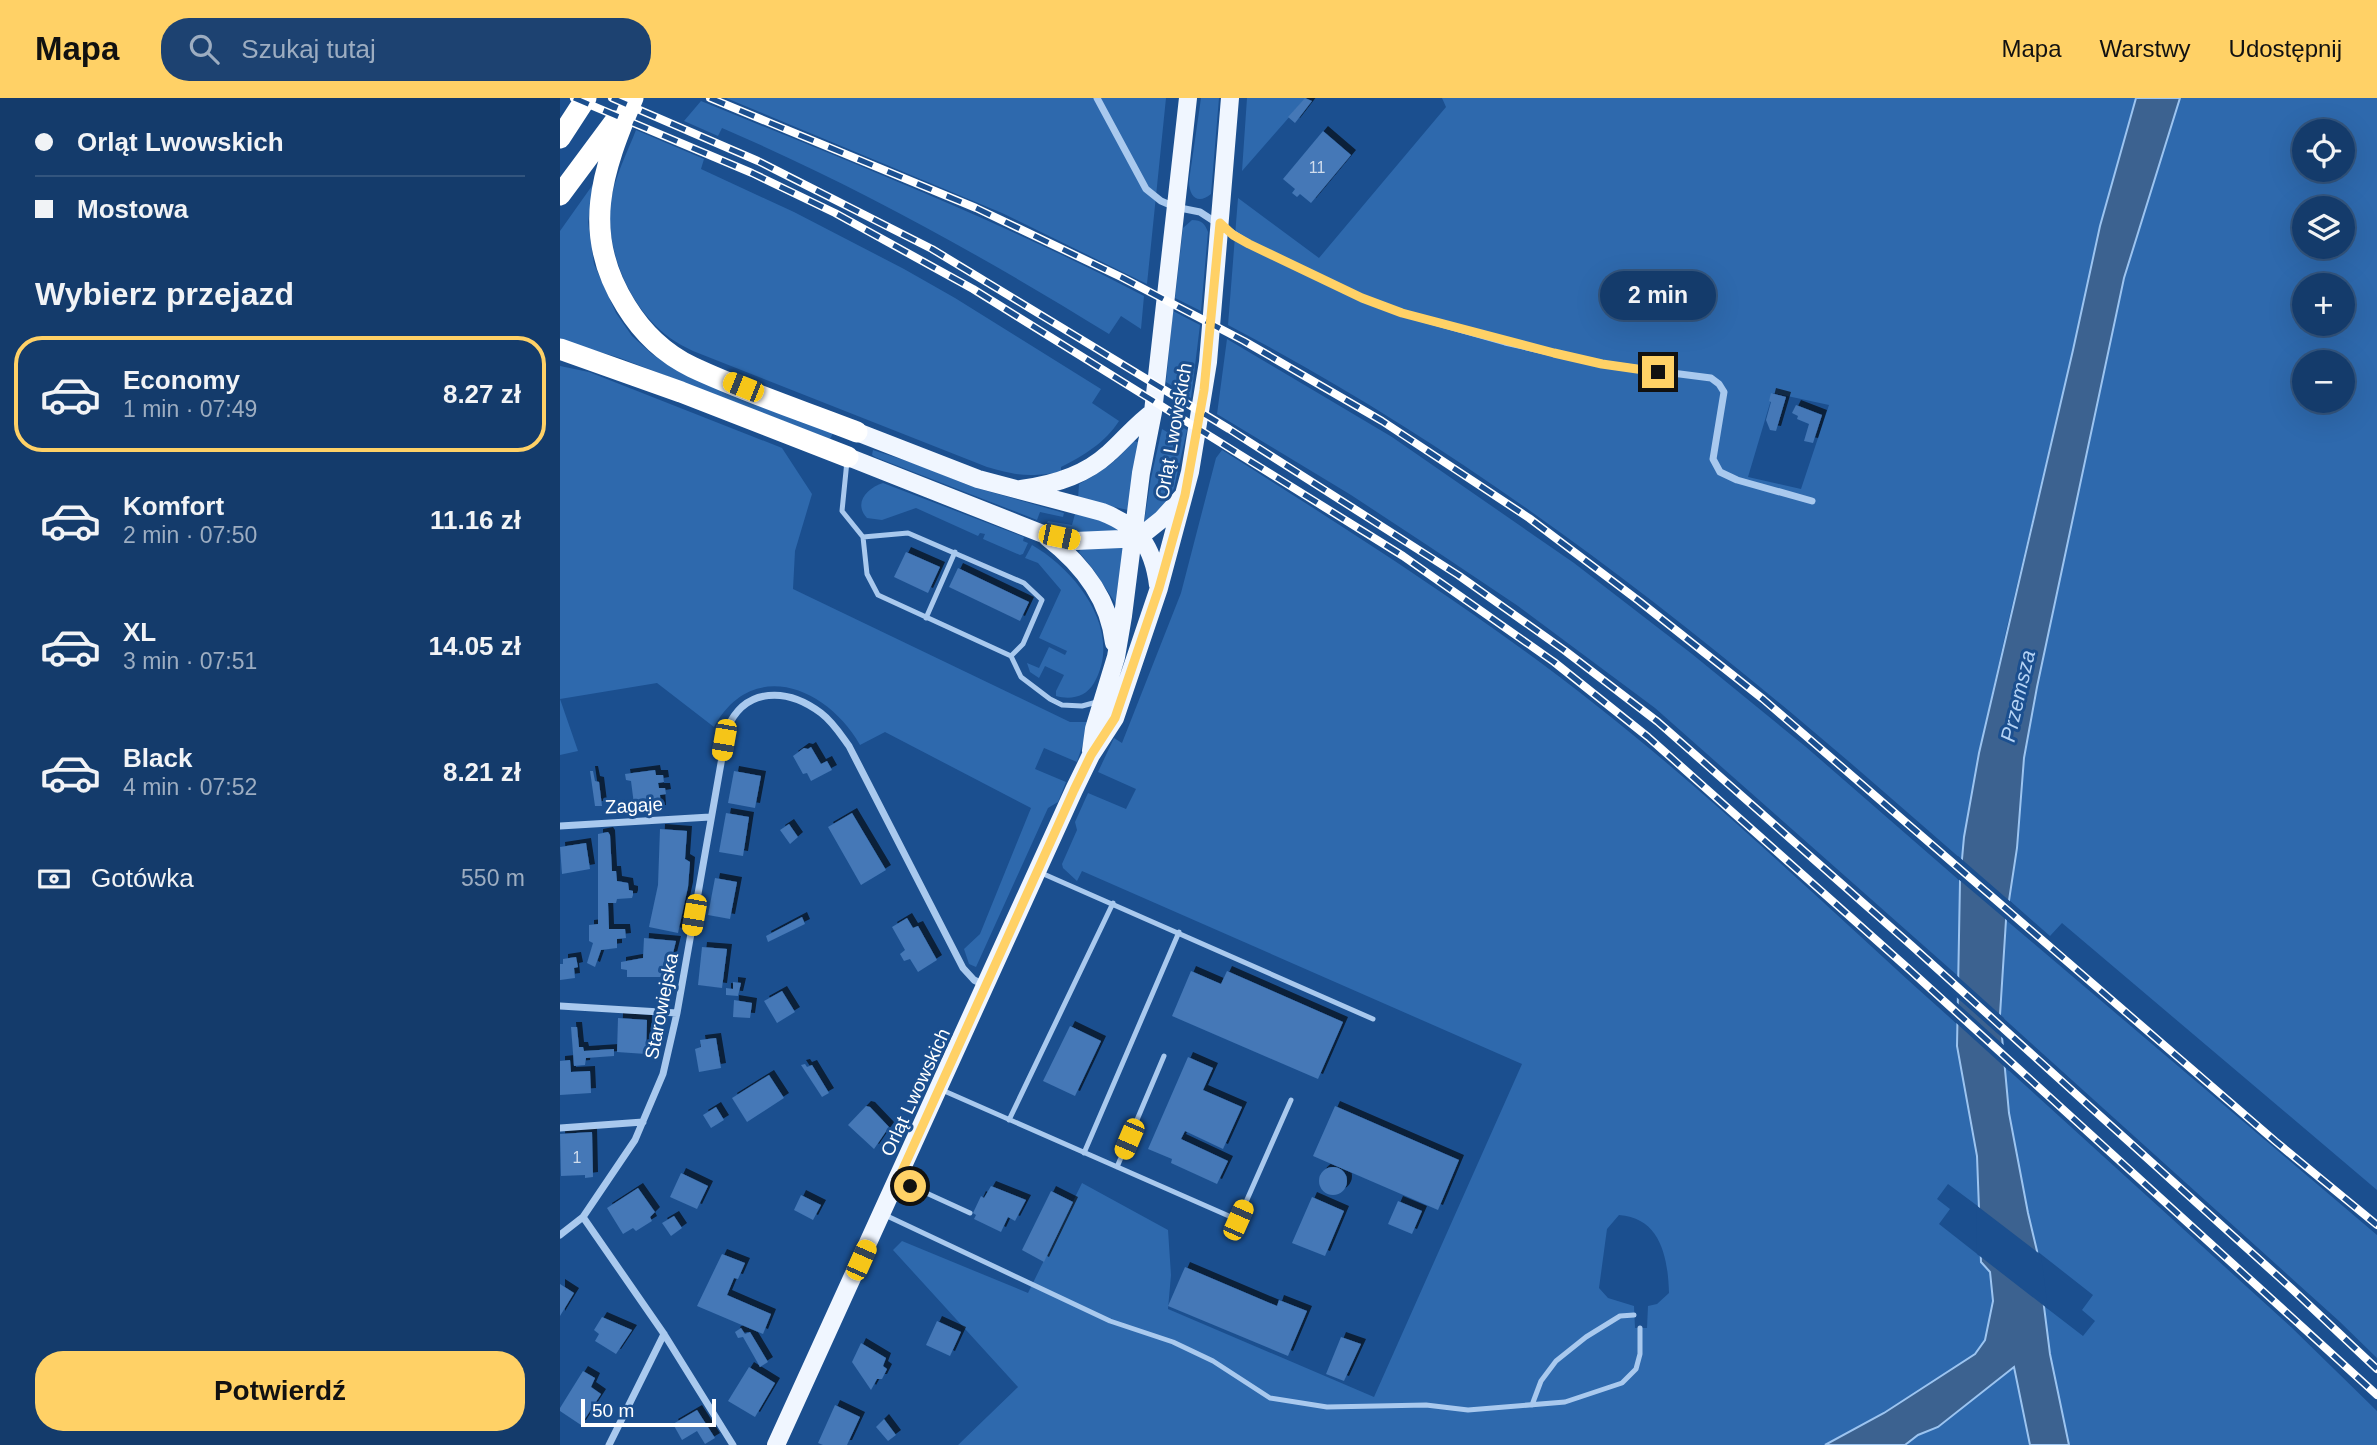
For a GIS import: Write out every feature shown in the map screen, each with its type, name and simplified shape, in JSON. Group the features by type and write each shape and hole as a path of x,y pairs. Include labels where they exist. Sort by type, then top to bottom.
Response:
{"highway":[{"path":"560,138 586,98"},
{"path":"560,195 631,98"},
{"path":"631,98 606,168 598,226 609,274 635,320 651,338 691,367 857,432"},
{"path":"560,349 668,387 848,457"}],"main road":[{"name":"Orląt Lwowskich","path":"1091,755 1094,729 1116,657 1135,533 1141,473 1153,412 1188,98"},
{"name":"Orląt Lwowskich","path":"776,1445 1091,755 1115,718 1159,588 1185,495 1204,390 1230,98"},
{"path":"1014,489 1052,484 1096,465 1110,454 1135,425 1153,412"},
{"path":"857,432 978,479 1119,519 1144,540 1156,566 1159,588"},
{"path":"848,457 1043,534 1075,541 1121,539 1147,531 1185,495"},
{"path":"1043,534 1071,555 1091,580 1111,623 1116,657"}],"street":[{"path":"1097,98 1146,189 1161,201 1200,212 1249,244 1362,298 1402,313 1505,342 1602,364 1711,378 1724,392 1713,459 1720,472 1737,480 1812,501"},
{"name":"Starowiejska","path":"560,1235 583,1217 635,1140 663,1074 677,1013 727,729 733,714 740,707 759,697 770,695 799,701 821,713 836,728 849,746 963,968 974,980 987,987"},
{"name":"Zagaje","path":"560,825 710,817"},
{"path":"560,1006 677,1013"},
{"path":"560,1128 643,1122"},
{"path":"583,1217 664,1334 733,1445"},
{"path":"609,1445 664,1334"}],"lane":[{"path":"857,432 848,457 842,511 863,537 867,574 878,595 1011,656 1021,677 1062,705 1082,706 1103,700"},
{"path":"863,537 908,533 1024,583 1042,600 1023,644 1011,656"},
{"path":"926,618 955,552"},
{"path":"1039,872 1373,1019"},
{"path":"1009,1120 1113,903"},
{"path":"1084,1153 1179,932"},
{"path":"1117,1167 1164,1056"},
{"path":"939,1089 1238,1220 1291,1100"},
{"path":"898,1180 970,1213"},
{"path":"882,1214 1110,1321 1183,1347 1213,1362 1270,1398 1326,1407 1426,1405 1468,1410 1565,1402 1622,1383 1636,1368 1640,1354 1640,1328"},
{"path":"1532,1405 1541,1381 1556,1361 1586,1337 1620,1316 1634,1315"}],"shaded area":[{"path":"726,98 1166,98 1147,284 1002,213"},
{"path":"1201,98 1219,98 1211,194 1198,199 1189,187 1189,181"},
{"path":"1247,98 1306,98 1242,171"},
{"path":"1442,98 2136,98 2100,226 2006,631 1979,753 1961,859 1733,665 1596,558 1453,458 1380,411 1228,325 1238,198 1319,258 1446,107","holes":["1773,393 1829,405 1801,489 1748,477"]},
{"path":"2180,98 2377,98 2377,1190 2062,923 2050,936 2009,900 2017,848 2024,758 2124,278"},
{"path":"701,101 980,217 1144,296 1141,329 1121,316 1109,334 1015,277 871,198 722,128 718,136 684,121"},
{"path":"636,130 704,159 701,169 794,212 955,298 1101,389 1092,403 1119,421 1108,436 1061,467 1061,472 1016,474 987,467 675,342 656,326 632,295 616,258 612,239 611,201 618,174"},
{"path":"594,183 588,222 594,264 616,313 632,336 652,354 679,371 833,433 830,439 620,358 560,340 560,231"},
{"path":"1192,220 1203,223 1208,232 1201,311 1175,298 1183,228"},
{"path":"1173,311 1200,325 1191,398 1166,382"},
{"path":"1227,339 1392,437 1574,563 1806,747 1960,881 1958,976 1655,708 1518,606 1351,495 1217,414"},
{"path":"560,366 589,372 782,448 812,494 795,551 793,589 1070,722 1090,722 1077,762 1044,748 1035,769 1066,782 1058,802 1048,808 976,967 969,964 964,949 980,934 1031,808 885,732 860,745 846,725 829,708 809,695 789,688 768,687 748,692 730,705 714,727 657,683 560,699"},
{"path":"1173,422 1187,430 1174,488 1166,505 1144,523 1162,429 1167,432"},
{"path":"1133,441 1138,442 1131,508 1128,510 1078,499 1079,484 1108,466"},
{"path":"873,450 973,487 1064,513 1063,517 1040,512 1037,520 875,457 872,455"},
{"path":"1222,450 1270,480 1413,573 1552,671 1690,783 1957,1024 1957,1046 1977,1156 1979,1207 1948,1184 1937,1199 1950,1209 1939,1224 1981,1257 1991,1278 1993,1296 1990,1325 1985,1340 1975,1354 1884,1413 1825,1445 958,1445 1018,1387 893,1250 902,1241 1028,1293 1082,1183 1168,1230 1171,1275 1168,1309 1374,1397 1522,1064 1082,871 1077,881 1063,868 1062,864 1077,830 1075,822 1088,793 1126,809 1136,789 1098,772 1114,738 1122,743 1181,593 1216,458","holes":["1619,1215 1633,1218 1653,1232 1667,1266 1669,1293 1657,1304 1648,1306 1647,1328 1635,1328 1634,1306 1608,1298 1599,1288 1607,1229"]},
{"path":"883,483 1024,537 1023,541 1028,543 1023,554 983,539 985,534 980,533 978,536 916,508 882,520 867,518 861,507 864,497 872,488"},
{"path":"1075,514 1108,521 1121,531 1079,533 1047,523 1072,525"},
{"path":"1032,545 1049,556 1079,586 1099,623 1103,643 1102,663 1091,688 1078,696 1056,696 1064,675 1045,666 1039,678 1030,672 1027,663 1039,668 1049,647 1065,655 1067,651 1039,638 1061,590 1038,563 1025,558"},
{"path":"1123,547 1118,607 1079,552 1081,549"},
{"path":"560,699 578,751 560,755"},
{"path":"2006,920 2377,1235 2377,1358 2000,1015"},
{"path":"2005,1067 2291,1327 2377,1411 2377,1445 2069,1445 2050,1354 2044,1306 2083,1336 2095,1321 2082,1310 2093,1295 2037,1251 2009,1113"},
{"path":"2014,1367 2030,1445 1905,1445 1918,1435 1938,1427"}],"water":[{"name":"Przemsza","path":"2136,98 2180,98 2124,278 2037,687 2024,758 2017,848 2006,920 2000,1015 2009,1113 2037,1251 2050,1354 2069,1445 2030,1445 2014,1367 1938,1427 1918,1435 1905,1445 1825,1445 1884,1413 1975,1354 1985,1340 1993,1301 1990,1272 1981,1262 1977,1156 1957,1046 1960,881 1964,837 1979,753 2100,226"}],"pier":[{"path":"1958,856 2012,903 2010,923 1957,878"},
{"path":"1954,973 2004,1018 2007,1042 1954,995"},
{"path":"1954,1000 2007,1048 2009,1071 1954,1021"},
{"path":"1976,1205 2041,1255 2048,1309 1977,1254"}],"building":[{"path":"1305,98 1312,101 1295,123 1288,117"},
{"path":"1323,131 1351,155 1311,203 1300,194 1297,197 1292,193 1295,189 1283,179"},
{"path":"1771,393 1786,397 1776,431 1770,430 1766,420"},
{"path":"1796,405 1822,415 1813,443 1804,441 1809,424 1797,419 1798,416 1792,413"},
{"path":"906,552 940,567 928,593 894,577"},
{"path":"958,568 1029,602 1020,621 949,587"},
{"path":"811,747 821,764 827,761 832,770 811,781 807,773 803,774 793,756 804,748"},
{"path":"655,770 656,775 663,775 664,782 658,783 659,788 665,788 666,794 660,795 661,810 635,812 631,781 626,780 625,774"},
{"path":"590,771 593,771 595,781 599,782 602,806 595,806"},
{"path":"734,771 761,776 755,808 728,803"},
{"path":"726,813 749,817 743,856 719,852"},
{"path":"852,813 886,870 861,885 828,827"},
{"path":"789,824 798,837 790,844 780,830"},
{"path":"660,829 687,831 685,859 690,862 688,887 678,933 649,927 658,885"},
{"path":"608,832 612,871 616,871 617,881 628,883 633,895 632,898 608,903 609,929 625,929 626,938 617,939 617,948 601,950 595,967 587,963 593,943 589,941 589,925 598,924 598,834"},
{"path":"586,843 590,869 562,874 560,847"},
{"path":"715,878 737,882 730,919 708,915"},
{"path":"802,917 805,924 768,942 766,936"},
{"path":"907,918 913,928 918,926 937,960 918,972 910,959 904,961 900,954 905,950 892,927"},
{"path":"644,938 676,941 667,977 627,977 627,970 621,969 621,962 643,958"},
{"path":"702,947 727,949 722,988 698,985"},
{"path":"576,957 578,967 574,968 575,978 560,980 560,964 563,964 563,959"},
{"path":"1191,971 1221,984 1227,971 1343,1022 1318,1079 1172,1016"},
{"path":"733,982 741,983 738,996 726,995 726,988 733,989"},
{"path":"782,991 795,1012 777,1023 764,1001"},
{"path":"734,1000 752,1003 750,1018 733,1017"},
{"path":"618,1018 647,1020 646,1054 617,1052"},
{"path":"1070,1026 1101,1041 1075,1096 1043,1081"},
{"path":"571,1027 577,1027 579,1047 583,1047 584,1051 614,1049 614,1056 586,1058 585,1065 574,1066"},
{"path":"716,1038 721,1068 699,1072 695,1049 701,1047 700,1040"},
{"path":"1188,1057 1213,1068 1203,1090 1242,1107 1223,1149 1185,1131 1181,1139 1228,1161 1217,1184 1148,1149"},
{"path":"570,1060 571,1072 590,1071 591,1093 560,1095 560,1061"},
{"path":"805,1064 807,1067 812,1065 829,1093 822,1097 801,1065"},
{"path":"769,1075 784,1098 747,1122 732,1098"},
{"path":"866,1106 889,1127 874,1149 848,1125"},
{"path":"1335,1106 1459,1160 1438,1210 1313,1156"},
{"path":"716,1107 724,1120 711,1128 703,1115"},
{"path":"592,1132 593,1177 561,1176 560,1134"},
{"path":"1333,1167 1343,1171 1347,1181 1343,1191 1333,1195 1323,1191 1319,1181 1323,1171"},
{"path":"681,1173 708,1186 697,1209 670,1197"},
{"path":"991,1186 1026,1200 1015,1221 1008,1217 1001,1232 974,1219 976,1215 973,1213 981,1196 984,1198"},
{"path":"638,1188 655,1212 650,1217 652,1221 636,1231 633,1228 623,1234 607,1208"},
{"path":"1051,1191 1073,1202 1044,1262 1022,1250"},
{"path":"801,1195 821,1205 813,1220 794,1210"},
{"path":"1312,1197 1344,1211 1325,1256 1292,1243"},
{"path":"1398,1201 1422,1211 1412,1234 1388,1224"},
{"path":"674,1216 682,1228 671,1236 662,1223"},
{"path":"722,1254 745,1263 738,1279 734,1278 727,1295 771,1314 763,1334 697,1306"},
{"path":"1185,1267 1277,1306 1279,1300 1307,1311 1288,1356 1168,1306"},
{"path":"560,1284 574,1293 560,1316"},
{"path":"602,1317 632,1330 616,1354 595,1341 599,1334 594,1330"},
{"path":"937,1321 961,1332 950,1356 926,1345"},
{"path":"741,1328 745,1334 750,1332 768,1362 760,1367 743,1337 738,1338 735,1332"},
{"path":"1341,1337 1361,1344 1344,1381 1326,1374"},
{"path":"861,1343 886,1358 883,1366 887,1369 871,1390 852,1362"},
{"path":"749,1367 775,1383 755,1417 728,1401"},
{"path":"583,1371 595,1378 591,1387 601,1394 581,1425 560,1411 560,1408"},
{"path":"835,1405 860,1417 847,1445 823,1445 818,1443"},
{"path":"697,1410 715,1438 705,1444 697,1431 682,1440 673,1424"},
{"path":"884,1419 896,1435 888,1441 876,1427"}],"railway":[{"path":"574,98 752,173 835,213 973,289 1403,556 1554,662 1648,737 1911,971 2377,1395"},
{"path":"612,98 758,161 932,249 1229,429 1458,575 1564,650 1658,722 1912,946 2377,1369"},
{"path":"710,98 976,208 1121,277 1244,341 1382,421 1529,518 1763,699 2275,1141 2377,1225"}],"route":[{"path":"910,1186 898,1180 1074,790 1091,755 1115,718 1166,565 1190,472 1204,390 1220,223 1249,244 1362,298 1402,313 1505,342 1602,364 1658,372"}]}
